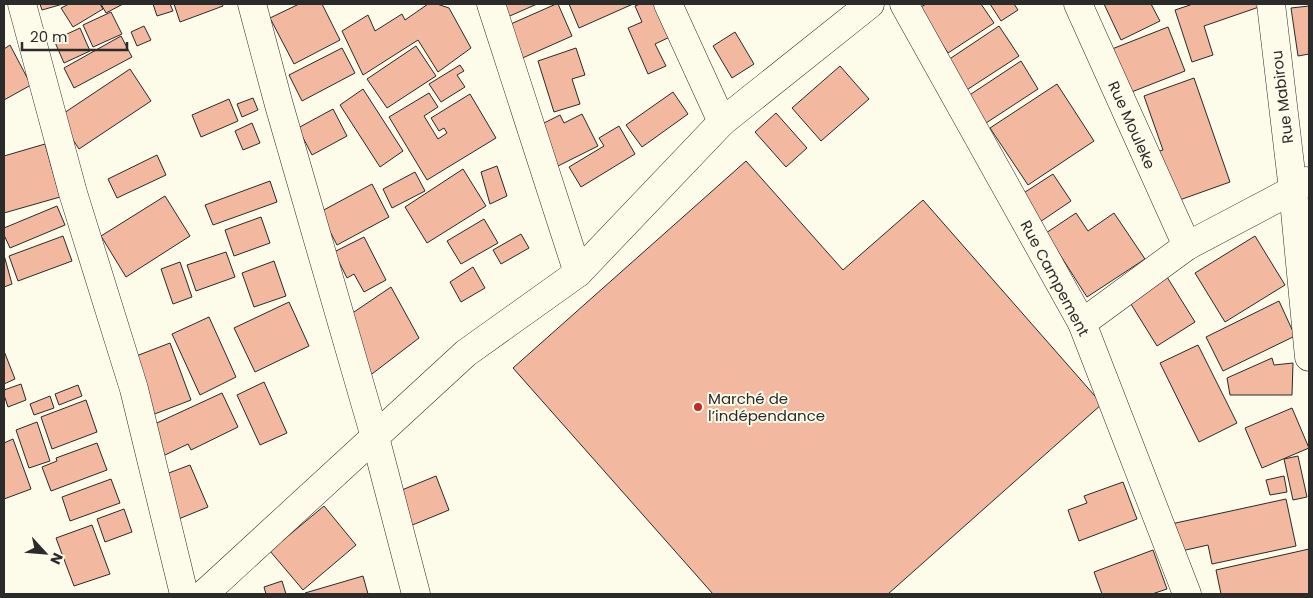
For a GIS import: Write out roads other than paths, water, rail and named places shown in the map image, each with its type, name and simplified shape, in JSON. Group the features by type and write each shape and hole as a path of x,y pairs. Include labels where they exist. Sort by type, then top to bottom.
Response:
{"street":[{"path":"22,4 73,193 134,390 184,594"},
{"path":"252,4 375,437 416,594"},
{"path":"492,4 578,273"},
{"path":"668,4 722,122"},
{"path":"204,594 466,353 578,273 722,122 870,4"},
{"name":"Rue Campement","path":"904,4 1082,323 1187,594"},
{"name":"Rue Mouleke","path":"1078,4 1187,246"},
{"name":"Rue Mabirou","path":"1272,4 1301,184 1309,357"},
{"path":"1082,323 1187,246 1301,184"}],"place":[{"name":"Marché de l’indépendance","path":"698,407"}]}
